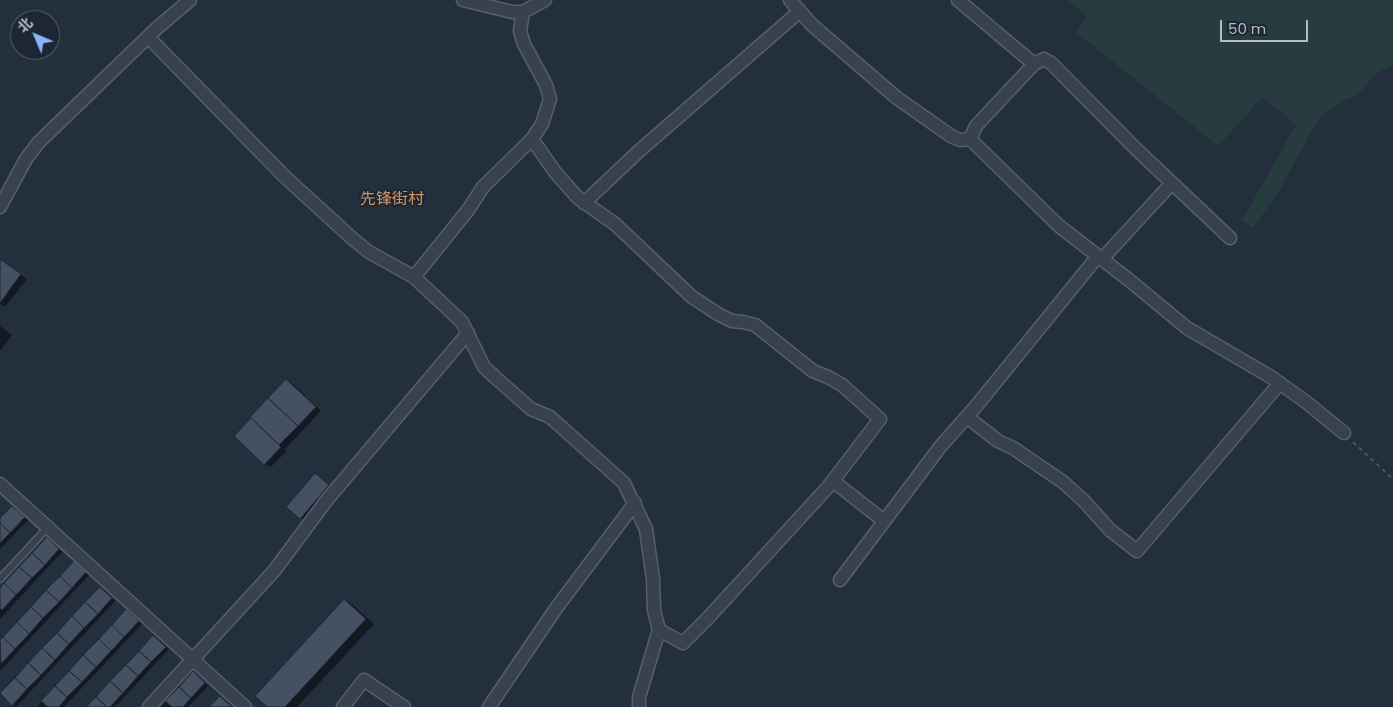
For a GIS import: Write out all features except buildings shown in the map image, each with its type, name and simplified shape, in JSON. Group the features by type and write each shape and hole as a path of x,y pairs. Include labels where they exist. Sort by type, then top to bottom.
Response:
{"street":[{"path":"0,207 26,159 38,144 148,37 190,0"},
{"path":"463,0 512,12 523,12 545,0"},
{"path":"790,0 812,25 897,98 951,136 960,140 970,139"},
{"path":"958,0 1034,64"},
{"path":"584,203 639,151 800,10"},
{"path":"414,278 468,210 483,187 532,139 542,124 550,99 546,85 524,44 520,23 523,12"},
{"path":"148,37 285,177 354,240 369,252 414,278 462,322 484,367 531,409 550,418 624,483 646,529 653,579 654,610 659,630 639,697 639,707"},
{"path":"970,139 976,126 1034,64 1044,59 1051,62 1230,238"},
{"path":"532,139 555,172 584,203 615,224 692,297 732,321 755,325 813,371 842,385 880,419 833,481 683,643 659,630"},
{"path":"970,139 1059,226 1187,328 1280,384 1306,402 1344,433"},
{"path":"840,580 940,446 967,417 1100,258 1172,183"},
{"path":"149,707 274,571 326,501 468,333"},
{"path":"967,417 998,442 1013,448 1063,482 1084,501 1110,530 1137,551 1280,384"},
{"path":"833,481 884,521"},
{"path":"0,484 245,707"},
{"path":"490,707 557,607 635,503"},
{"path":"343,707 364,680 404,707"}],"lane":[{"path":"0,579 48,527"}],"path":[{"path":"1344,433 1393,480"}],"green space":[{"path":"1067,0 1393,0 1393,65 1375,75 1357,95 1327,111 1315,125 1278,193 1253,228 1242,220 1296,125 1263,97 1218,146 1076,32 1087,16"}],"district":[{"name":"先锋街村","path":"392,200"}]}
